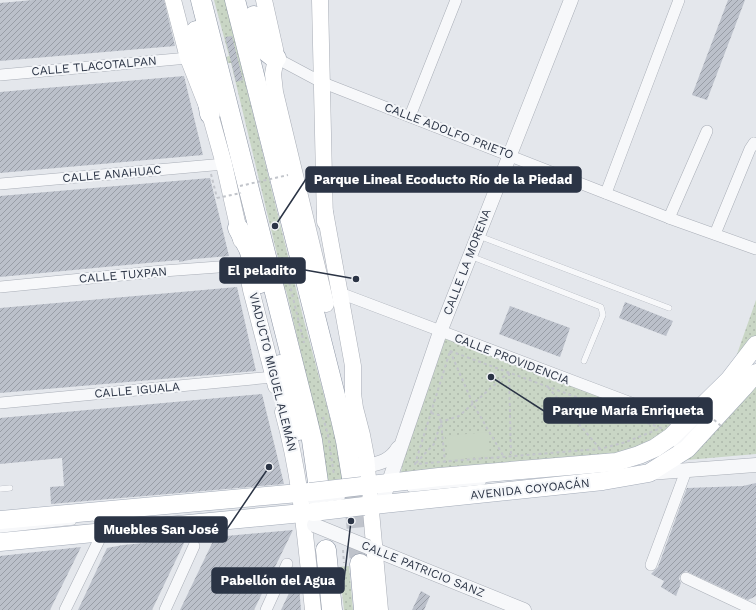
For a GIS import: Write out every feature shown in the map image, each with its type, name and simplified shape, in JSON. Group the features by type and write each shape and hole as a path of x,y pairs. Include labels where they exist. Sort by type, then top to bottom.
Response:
{"highway":[{"path":"189,0 200,53 210,114"},
{"name":"VIADUCTO MIGUEL ALEMÁN","path":"201,0 305,411 345,496"},
{"name":"VIADUCTO MIGUEL ALEMÁN","path":"235,0 342,419 346,441 345,496"},
{"path":"250,0 262,47 270,56 276,58"},
{"path":"238,228 249,249 257,271 288,402 302,439 345,496"},
{"path":"333,299 339,362 342,419"},
{"path":"326,550 332,610"},
{"name":"VIADUCTO MIGUEL ALEMÁN","path":"364,610 368,554"}],"main road":[{"name":"VIADUCTO MIGUEL ALEMÁN","path":"173,0 188,58 210,114 224,164 251,290 273,377 290,435 345,496 368,554 380,610"},
{"name":"VIADUCTO MIGUEL ALEMÁN","path":"264,0 275,49 276,58 273,69 275,92 353,366 353,394 367,466 345,496 313,610"},
{"path":"320,0 325,212 333,299"},
{"name":"AVENIDA COYOACÁN","path":"345,496 616,462 639,455 655,448 671,437 683,426 729,380 756,345"},
{"path":"649,473 688,449 756,373"},
{"name":"AVENIDA COYOACÁN","path":"345,496 603,481 649,473"},
{"path":"0,520 345,496"},
{"path":"0,542 99,526 345,496"}],"street":[{"path":"410,116 456,0"},
{"name":"CALLE LA MORENA","path":"345,496 405,435 440,332 570,0"},
{"path":"606,193 679,0"},
{"name":"CALLE TLACOTALPAN","path":"0,75 188,58"},
{"name":"CALLE ADOLFO PRIETO","path":"276,58 321,82 669,218 756,249"},
{"path":"669,218 707,131"},
{"path":"715,234 752,144 756,144"},
{"name":"CALLE ANAHUAC","path":"0,184 224,164"},
{"name":"CALLE TUXPAN","path":"0,287 163,271 246,265"},
{"name":"CALLE PROVIDENCIA","path":"333,299 440,332 671,418 683,426"},
{"name":"CALLE IGUALA","path":"0,403 273,377"},
{"path":"367,466 380,463 390,458 405,435"},
{"name":"AVENIDA COYOACÁN","path":"649,473 756,464"},
{"path":"651,565 686,471"},
{"name":"CALLE PATRICIO SANZ","path":"345,496 368,554 524,610"},
{"path":"65,610 99,526"},
{"path":"165,610 194,546"},
{"path":"266,610 287,564"},
{"path":"686,578 754,610"}],"lane":[{"path":"478,236 669,308"},
{"path":"470,255 601,307 602,315 584,361"},
{"path":"723,395 756,354"},
{"path":"672,447 689,433 714,406"},
{"path":"196,517 345,496 488,482"},
{"path":"0,489 10,488"},
{"path":"88,521 99,526 120,523"},
{"path":"0,530 81,522"}],"path":[{"path":"240,186 288,175"},
{"path":"213,182 217,198 241,193"},
{"path":"415,464 600,449 626,442 661,428 450,352"},
{"path":"450,352 473,404 504,457"},
{"path":"415,464 450,352"},
{"path":"441,422 459,416 509,372"},
{"path":"509,372 511,456"},
{"path":"547,386 600,449"},
{"path":"696,404 721,426"},
{"path":"431,413 439,415 445,462"},
{"path":"415,464 434,444 441,422"},
{"path":"328,435 345,496"}],"green space":[{"path":"214,0 225,0 303,317 338,448 343,479 327,481 317,420 286,290 284,290 282,284 284,283 231,63 228,63 226,57 229,56"},
{"path":"756,300 756,341 730,374"},
{"path":"441,335 677,426 634,453 400,477 406,448"},
{"path":"756,376 756,454 687,460"},
{"path":"488,432 490,456 448,460 446,436"},
{"path":"349,566 353,610 344,610 339,567"}],"building":[{"path":"33,0 164,0 175,46 0,61 0,3"},
{"path":"728,0 745,0 707,100 692,95"},
{"path":"232,36 243,80 236,82 225,37"},
{"path":"184,76 203,155 0,173 0,92"},
{"path":"210,178 229,256 179,262 179,260 0,277 0,196"},
{"path":"237,287 256,371 0,393 0,308"},
{"path":"625,302 673,321 666,336 619,318"},
{"path":"510,306 570,328 560,357 499,334"},
{"path":"262,394 284,484 51,504 50,487 64,486 62,458 0,464 0,418"},
{"path":"756,483 756,596 748,600 686,571 680,575 679,579 681,583 676,596 661,587 664,581 651,574 658,567 687,488 743,486"},
{"path":"293,530 254,610 180,610 215,537"},
{"path":"186,539 152,610 78,610 107,548"},
{"path":"81,547 50,610 0,610 0,556"},
{"path":"298,574 301,610 281,610"},
{"path":"421,591 430,596 424,610 412,610"}],"tunnel":[{"path":"352,478 360,564"}],"place":[{"name":"Parque Lineal Ecoducto Río de la Piedad","path":"275,226"},
{"name":"El peladito","path":"356,279"},
{"name":"Parque María Enriqueta","path":"491,377"},
{"name":"Muebles San José","path":"269,467"},
{"name":"Pabellón del Agua","path":"351,521"}]}
